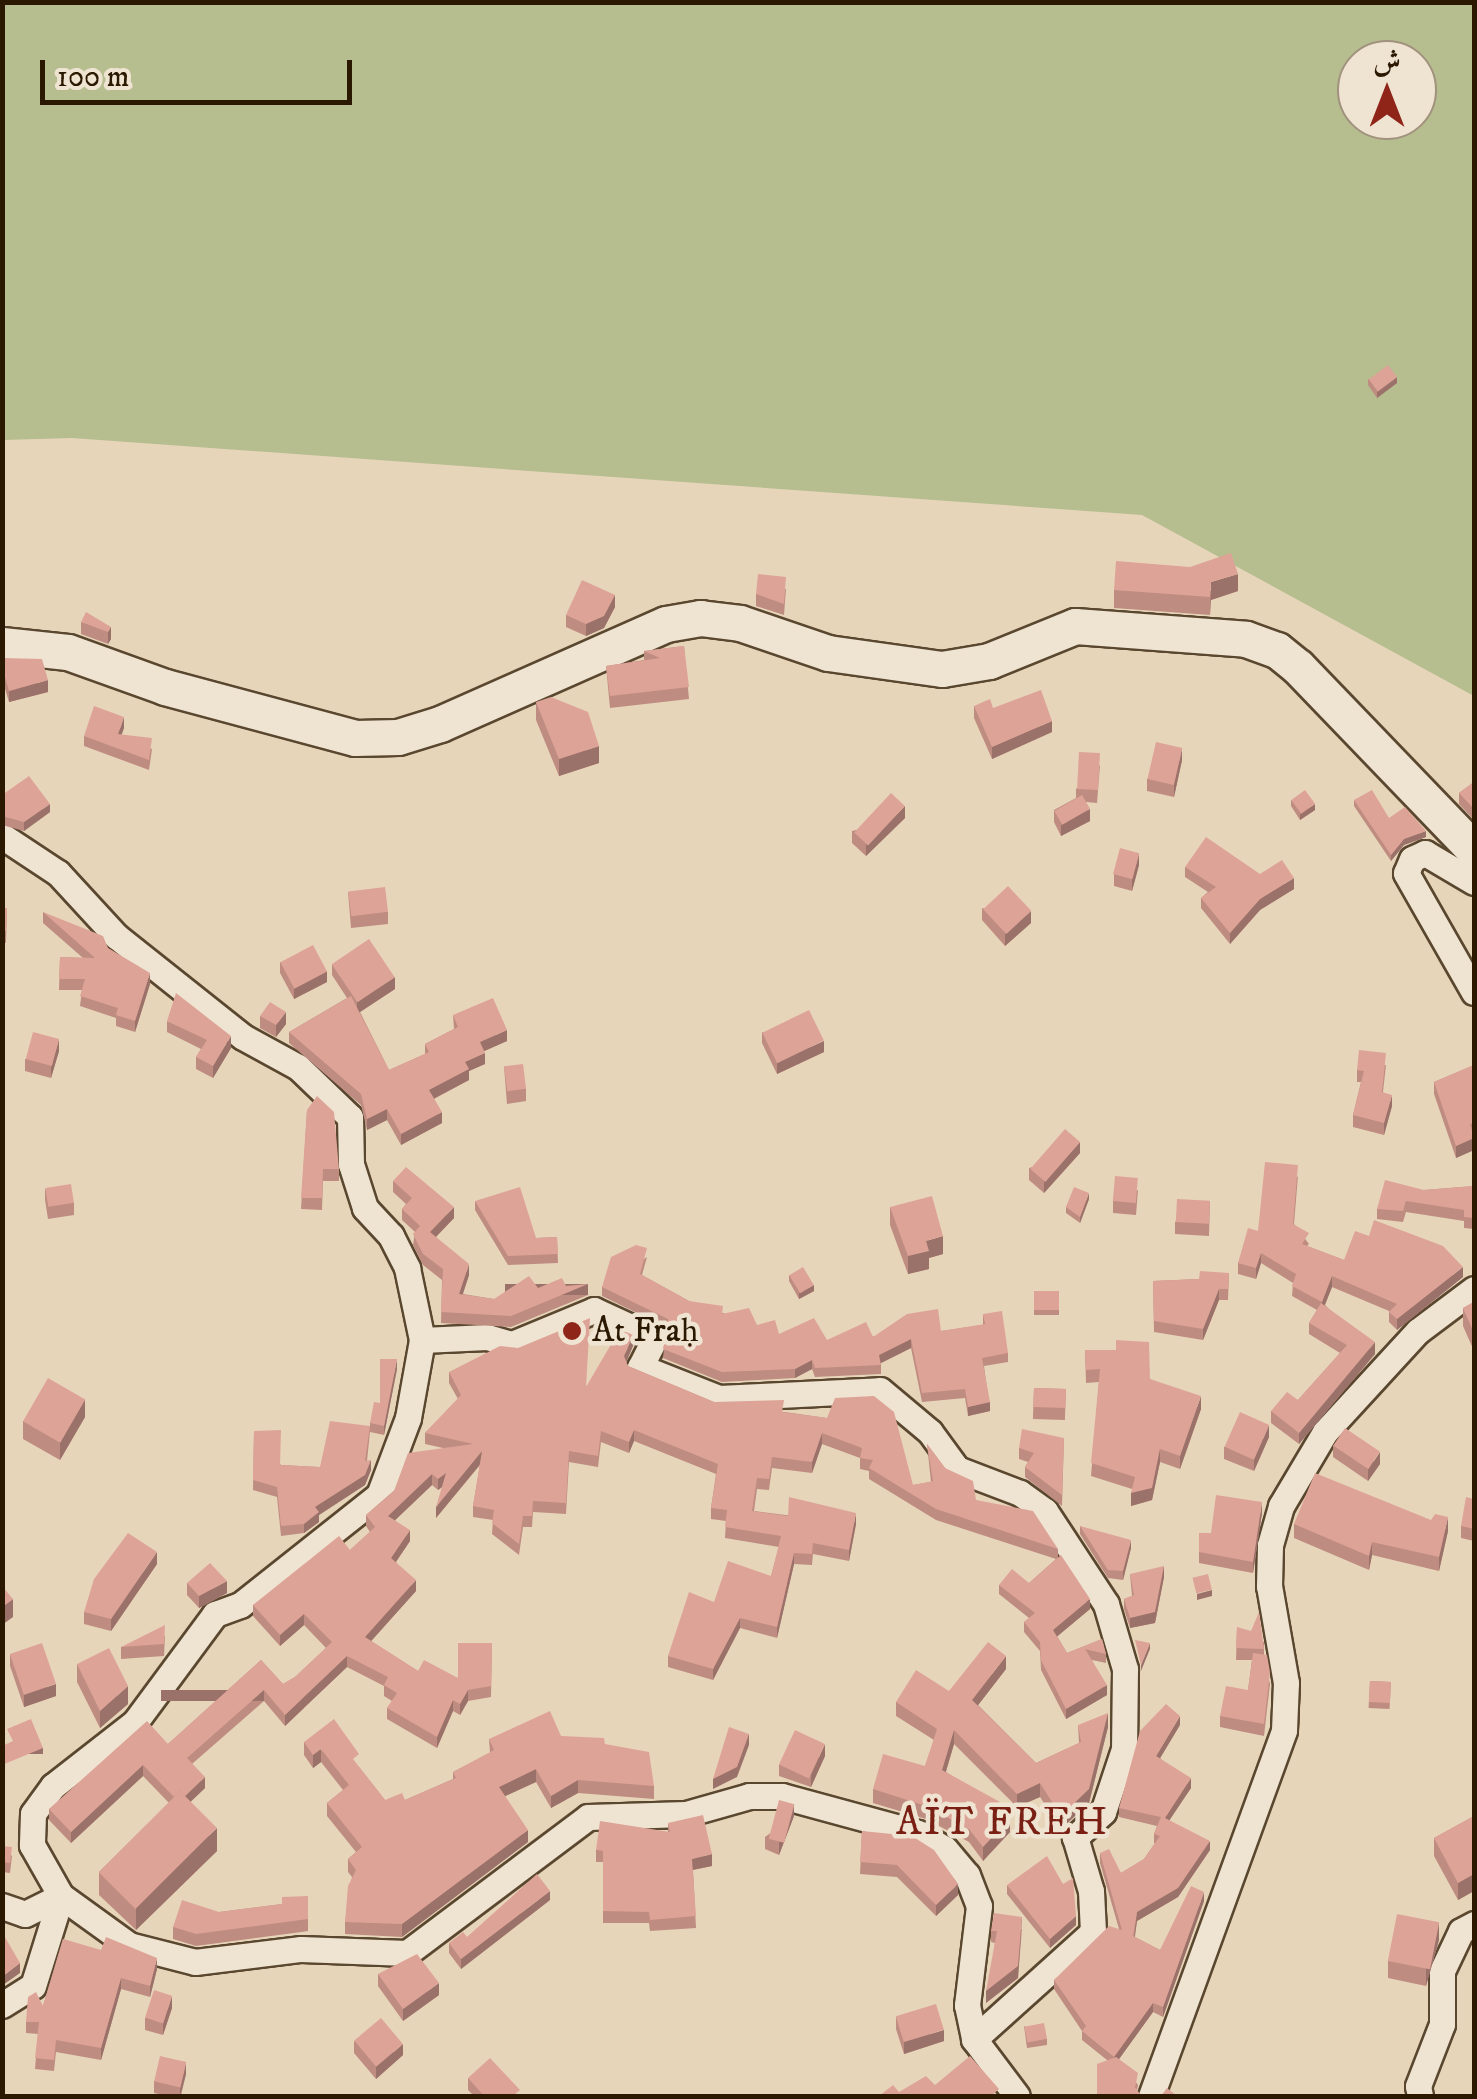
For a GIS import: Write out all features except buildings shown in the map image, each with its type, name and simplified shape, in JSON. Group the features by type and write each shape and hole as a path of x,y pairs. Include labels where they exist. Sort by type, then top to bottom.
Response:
{"main road":[{"path":"2,645 68,652 320,732 370,738 398,737 456,718 626,640 700,618 740,623 828,653 942,669 989,661 1075,626 1246,639 1277,650 1298,667 1474,850"}],"street":[{"path":"2,836 58,873 116,936 244,1037 298,1067 350,1118 351,1164 360,1193 407,1268 422,1340 408,1418 379,1495 240,1605 215,1614 135,1722 54,1786 32,1814 32,1845 61,1896 130,1944 195,1962 301,1949 407,1953 588,1816 686,1814 749,1796 782,1796 918,1833 945,1849 967,1876 979,1906 967,2005 974,2039 1018,2096"},
{"path":"1474,882 1438,855 1412,859 1406,873 1474,992"},
{"path":"1151,2096 1284,1730 1286,1683 1269,1586 1270,1545 1281,1506 1325,1432 1418,1332 1474,1289"},
{"path":"422,1340 487,1336 512,1344 594,1310 656,1338 640,1367 719,1398 880,1390 930,1432 957,1468 1020,1493 1045,1511 1106,1604 1125,1669 1124,1749 1103,1812 1075,1837 1091,1891 1092,1932 974,2039"},
{"path":"2,1906 25,1914 61,1896"},
{"path":"2,2005 33,1986 61,1896"},
{"path":"1420,2096 1418,2086 1442,2024 1442,1971 1461,1931 1474,1924"}],"green space":[{"path":"2,3 1474,3 1474,696 1142,515 72,438 3,440"}],"place":[{"name":"At Fraḥ","path":"572,1331"}],"district":[{"name":"AÏT FREH","path":"1003,1823"}]}
